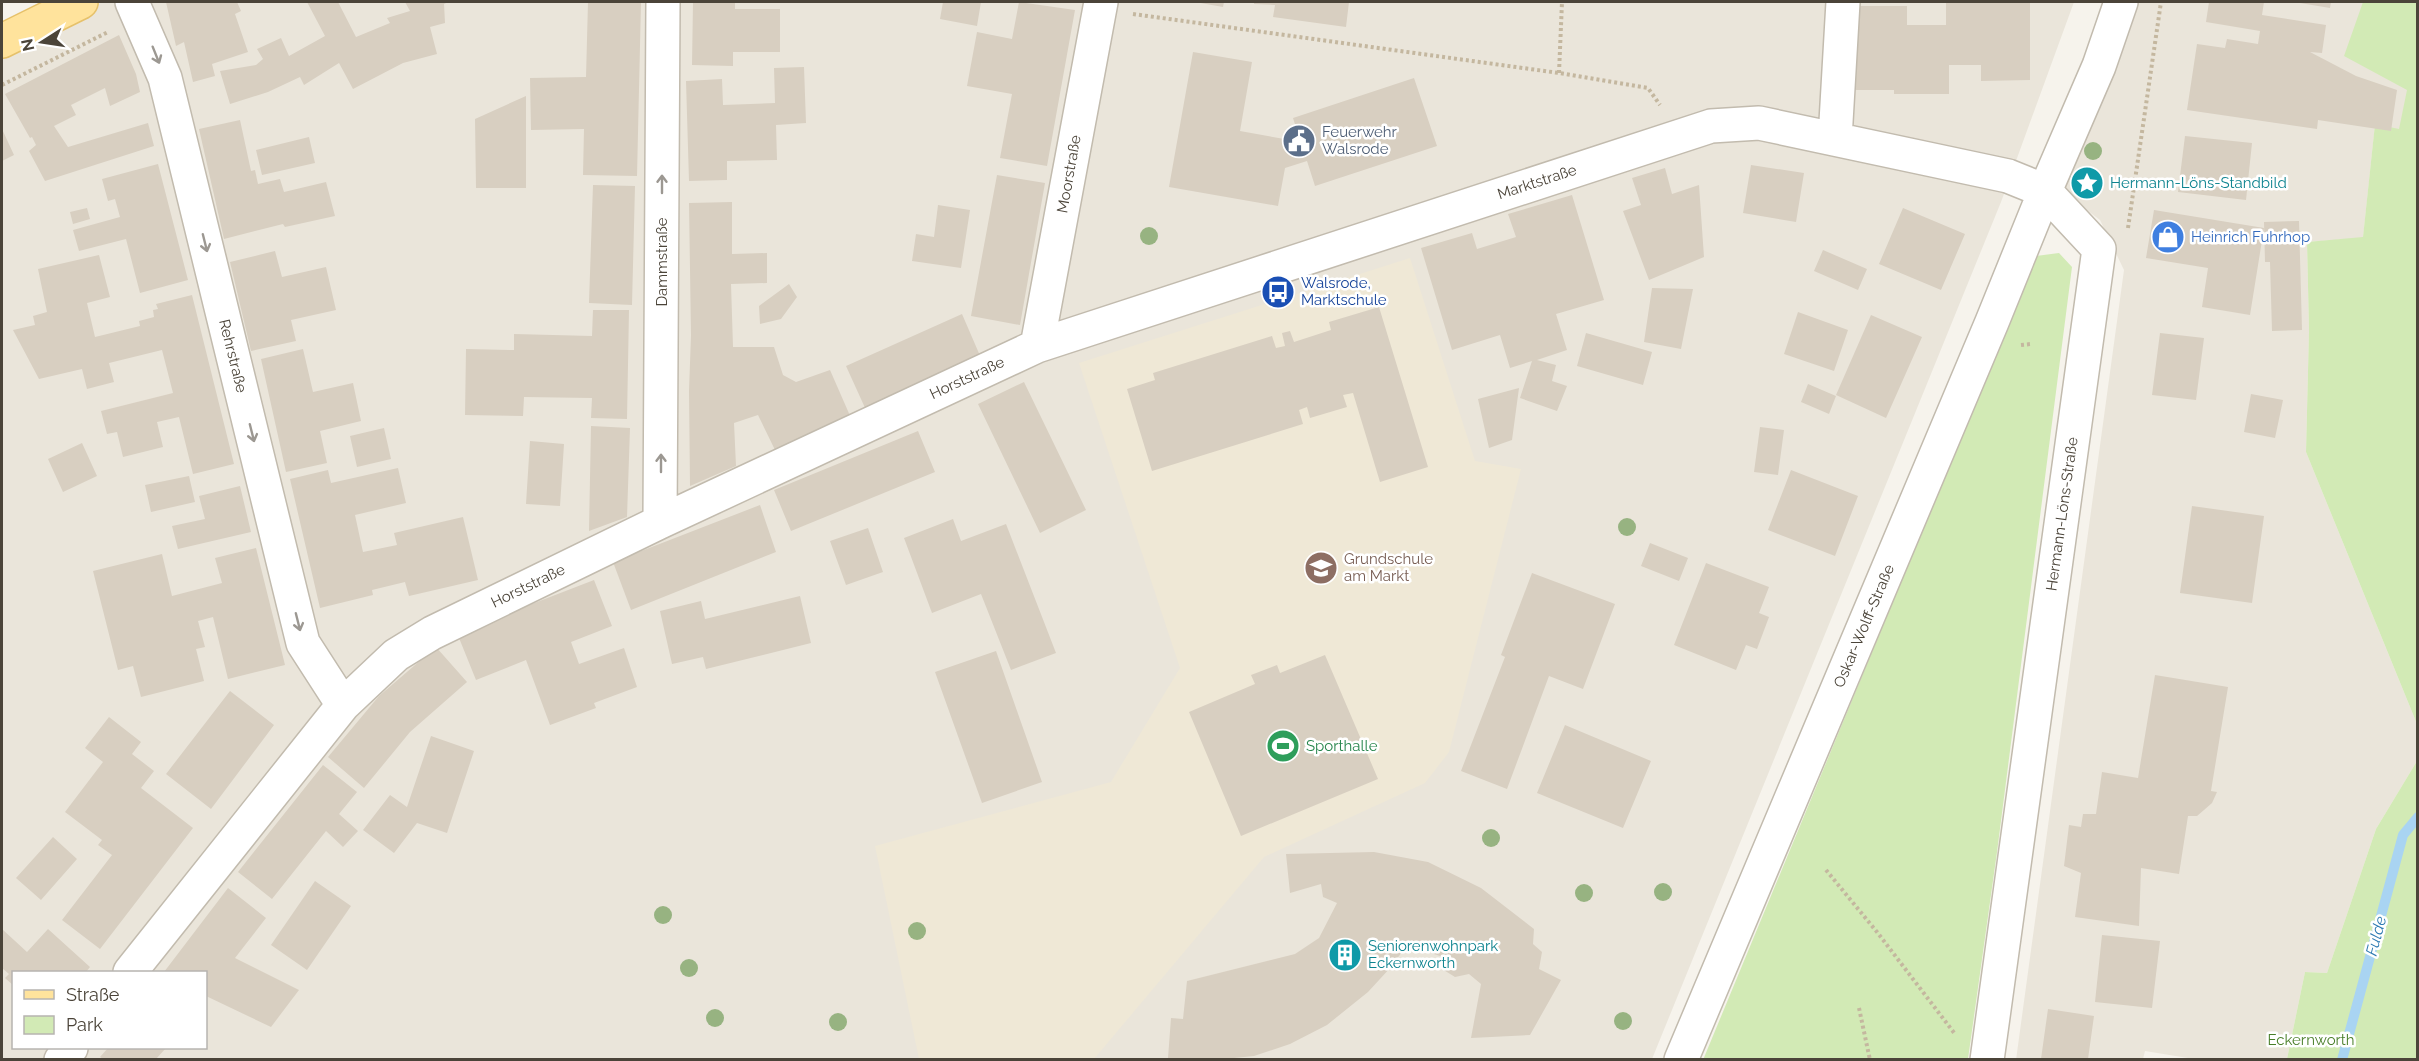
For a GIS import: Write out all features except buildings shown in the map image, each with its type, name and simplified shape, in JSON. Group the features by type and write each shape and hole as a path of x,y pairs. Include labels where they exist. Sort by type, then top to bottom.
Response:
{"main road":[{"path":"2,41 81,2"}],"street":[{"name":"Dammstraße","path":"660,522 663,2"},
{"path":"1835,139 1843,2"},
{"path":"2045,191 2099,66 2121,2"},
{"name":"Moorstraße","path":"1037,346 1100,6"},
{"name":"Rehrstraße","path":"136,9 165,78 303,643 343,705"},
{"name":"Marktstraße","path":"1037,346 1711,126 1759,123 2008,176 2045,191"},
{"name":"Hermann-Löns-Straße","path":"1987,1059 2099,249 2045,191"},
{"name":"Oskar-Wolff-Straße","path":"1681,1059 1974,366 2045,191"},
{"name":"Horststraße","path":"131,971 343,705 396,655 432,633 660,522 1037,346"}],"path":[{"path":"1559,73 1562,2"},
{"path":"2097,264 2126,244 2161,2"},
{"path":"1100,6 1648,88 1681,135"},
{"path":"2,85 136,9"},
{"path":"1826,870 1877,932 1960,1041"},
{"path":"1858,1008 1870,1059"}],"shaded area":[{"path":"102,2 2074,2 2001,202 1652,1059 2,1060 2,52"},
{"path":"2125,2 2417,2 2417,134 2375,125 2363,238 2307,242 2309,330 2306,452 2417,724 2417,761 2376,829 2327,973 2305,972 2287,1059 2194,1059 2145,1051 2143,1059 2016,1060 2124,270 2100,220 2055,186"},
{"name":"Grundschule am Markt","path":"1410,258 1475,461 1521,469 1449,752 1425,783 1264,857 1094,1059 919,1059 875,846 1111,782 1180,668 1079,363"}],"green space":[{"path":"2363,2 2417,2 2417,724 2306,452 2309,330 2307,242 2363,237 2375,124 2399,129 2407,90 2344,56"},
{"path":"2059,253 2072,267 1997,852 1968,1059 1703,1060 2036,256"},
{"name":"Eckernworth","path":"2417,761 2417,1059 2287,1059 2305,972 2327,973 2376,829"}],"waterway":[{"name":"Fulde","path":"2342,1060 2403,835 2418,817"}],"place":[{"name":"Feuerwehr Walsrode","path":"1299,141"},
{"name":"Hermann-Löns-Standbild","path":"2087,183"},
{"name":"Heinrich Fuhrhop","path":"2168,237"},
{"name":"Walsrode, Marktschule","path":"1278,292"},
{"name":"Grundschule am Markt","path":"1321,568"},
{"name":"Sporthalle","path":"1283,746"},
{"name":"Seniorenwohnpark Eckernworth","path":"1345,955"}]}
